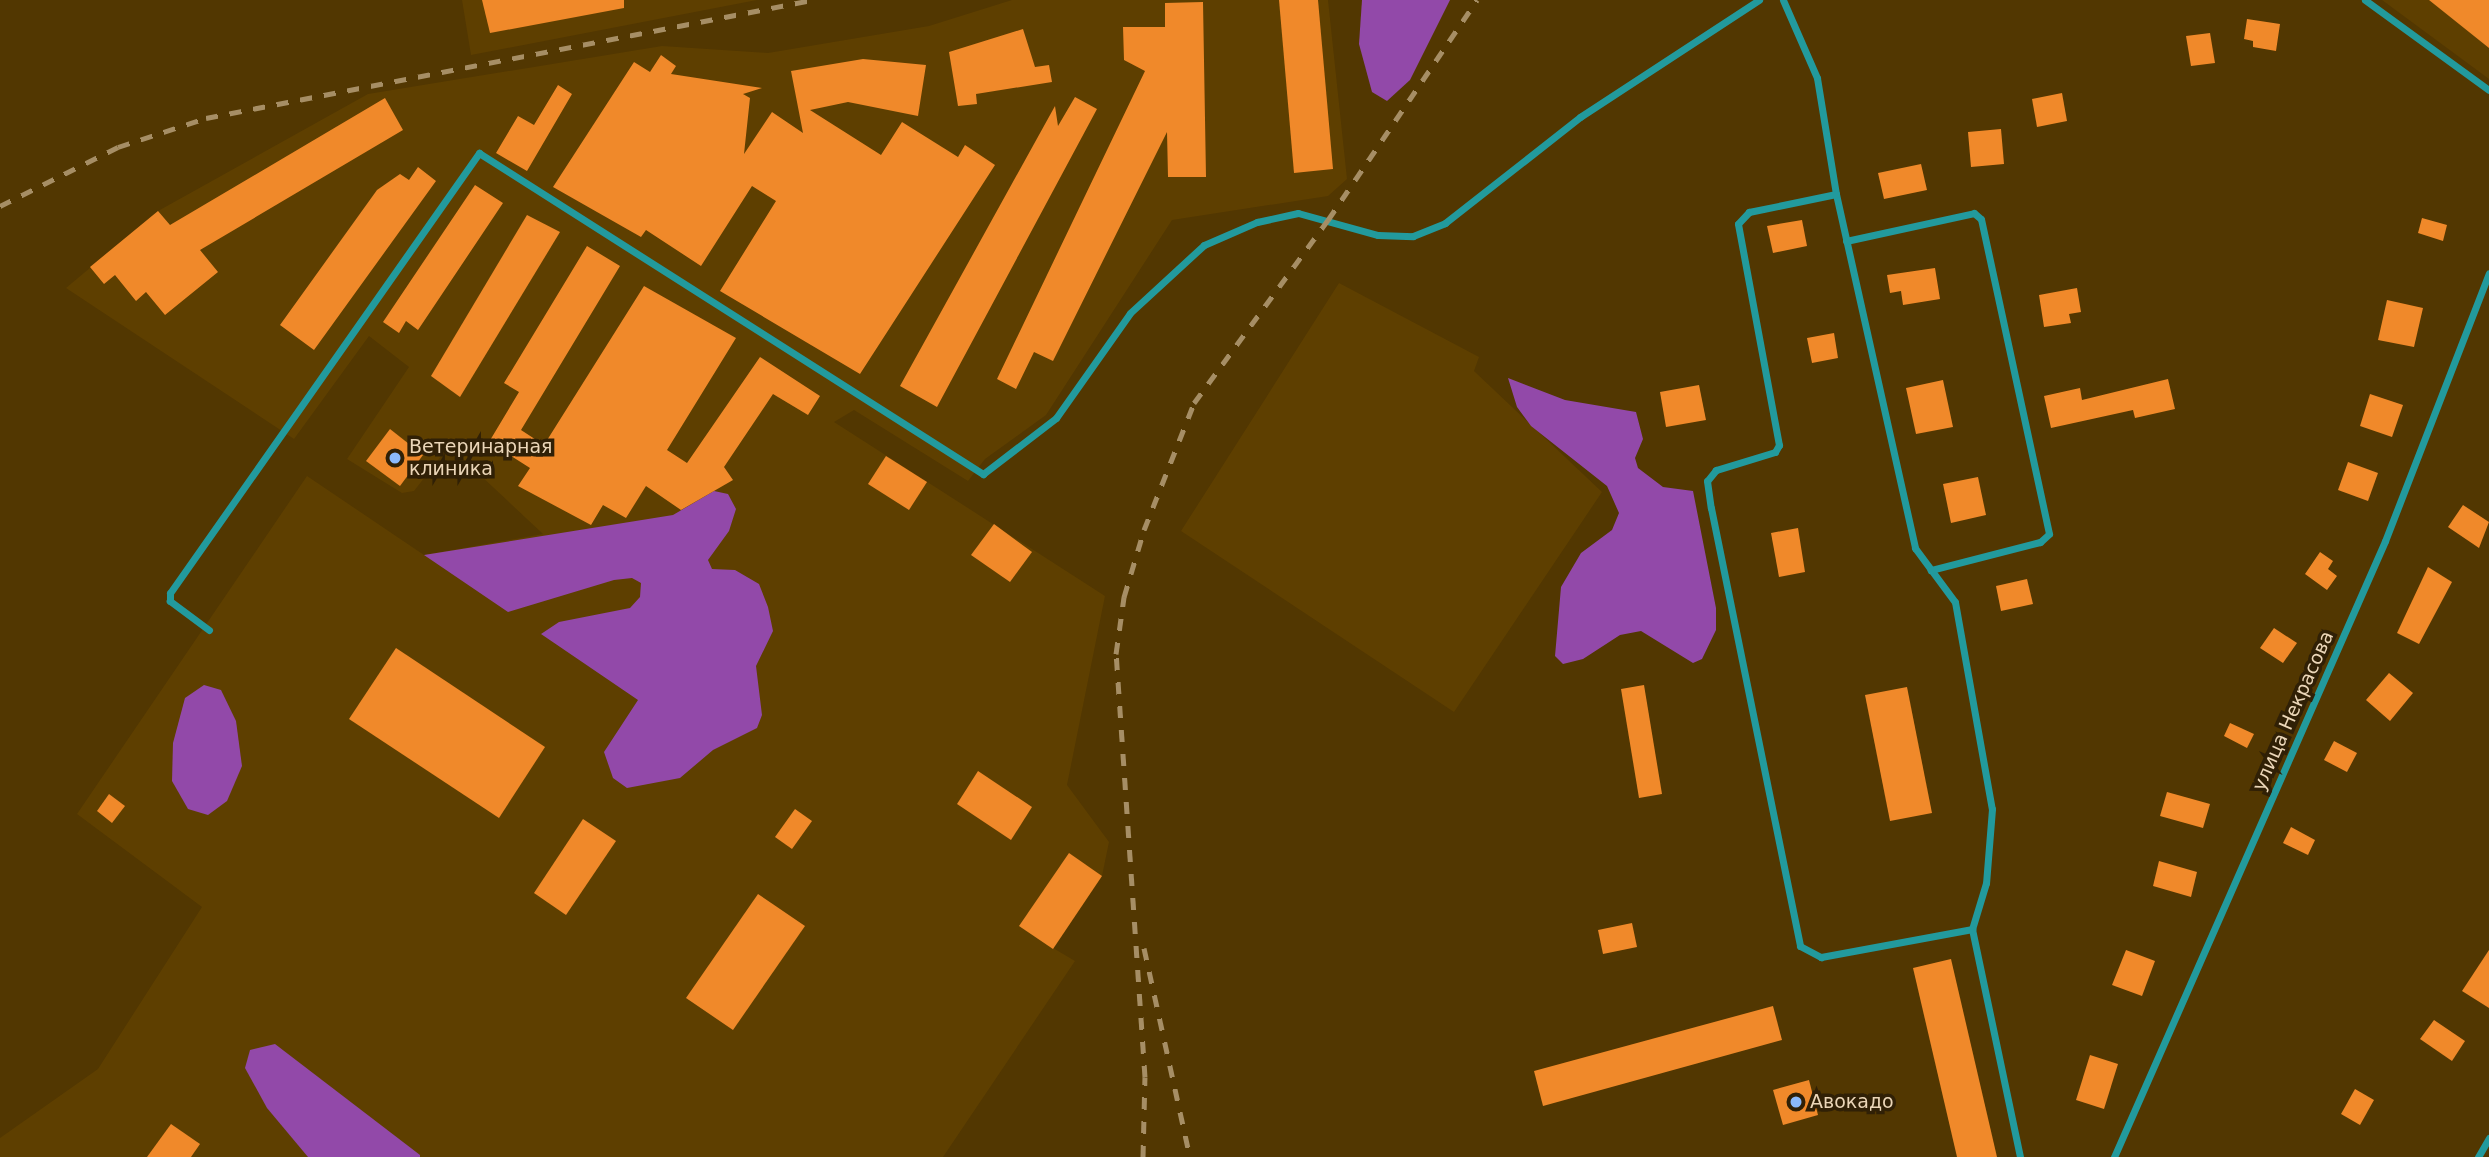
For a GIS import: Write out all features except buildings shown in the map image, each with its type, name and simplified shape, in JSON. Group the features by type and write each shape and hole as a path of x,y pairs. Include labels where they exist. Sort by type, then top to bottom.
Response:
{"street":[{"path":"209,630 170,601 170,593 479,153 983,474 1056,418 1130,313 1204,245 1257,222 1298,214 1378,234 1413,236 1445,223 1580,117 1759,0"},
{"path":"1783,0 1817,78 1836,194 1915,548 1955,602 1992,809 1986,883 1972,929 2020,1157"},
{"path":"2365,0 2489,90"},
{"path":"1836,194 1749,212 1738,224 1779,445 1775,452 1716,470 1707,481 1711,508 1800,946 1821,957 1972,929"},
{"path":"1846,241 1973,213 1981,219 2049,534 2040,542 1931,570"},
{"name":"улица Некрасова","path":"2114,1157 2385,541 2489,273"},
{"path":"2478,1157 2489,1138"}],"shaded area":[{"path":"462,0 757,0 471,55"},
{"path":"1012,0 1328,0 1347,179 1328,196 1172,220 1046,415 985,459 968,481 854,410 834,422 1105,596 1067,785 1109,842 1102,876 1053,948 1075,961 943,1157 0,1157 0,1138 98,1069 202,907 77,814 307,476 424,555 543,534 449,446 414,491 402,493 347,459 409,367 369,336 294,439 66,288 158,211 368,94 662,46 768,53 929,26"},
{"path":"1362,0 1450,0 1410,80 1387,101 1372,92 1359,44"},
{"path":"2382,0 2489,0 2489,79"},
{"path":"1339,283 1479,357 1474,371 1602,492 1454,712 1181,531"},
{"path":"1508,378 1565,400 1636,412 1643,439 1635,458 1638,468 1663,487 1693,491 1716,608 1716,630 1702,659 1693,663 1641,631 1620,635 1583,659 1563,664 1555,656 1561,587 1581,553 1612,530 1619,513 1607,486 1531,426 1517,407"},
{"path":"714,491 728,494 736,509 729,531 708,560 712,569 735,570 759,584 768,607 773,631 756,666 762,715 757,728 713,750 680,778 627,788 613,778 604,752 638,700 541,634 559,622 630,608 640,597 641,583 632,578 614,580 508,612 424,555 673,515"},
{"path":"204,685 221,690 236,721 242,766 227,801 208,815 188,809 172,781 173,743 185,698"},
{"path":"275,1044 420,1157 308,1157 267,1108 245,1068 250,1050"}],"railway":[{"path":"0,206 118,147 206,118 812,0"},
{"path":"1143,1157 1145,1077 1116,654 1124,597 1144,530 1194,403 1328,220 1477,0"},
{"path":"1144,948 1190,1157"}],"place":[{"name":"Ветеринарная клиника","path":"395,458"},
{"name":"Авокадо","path":"1796,1102"}]}
